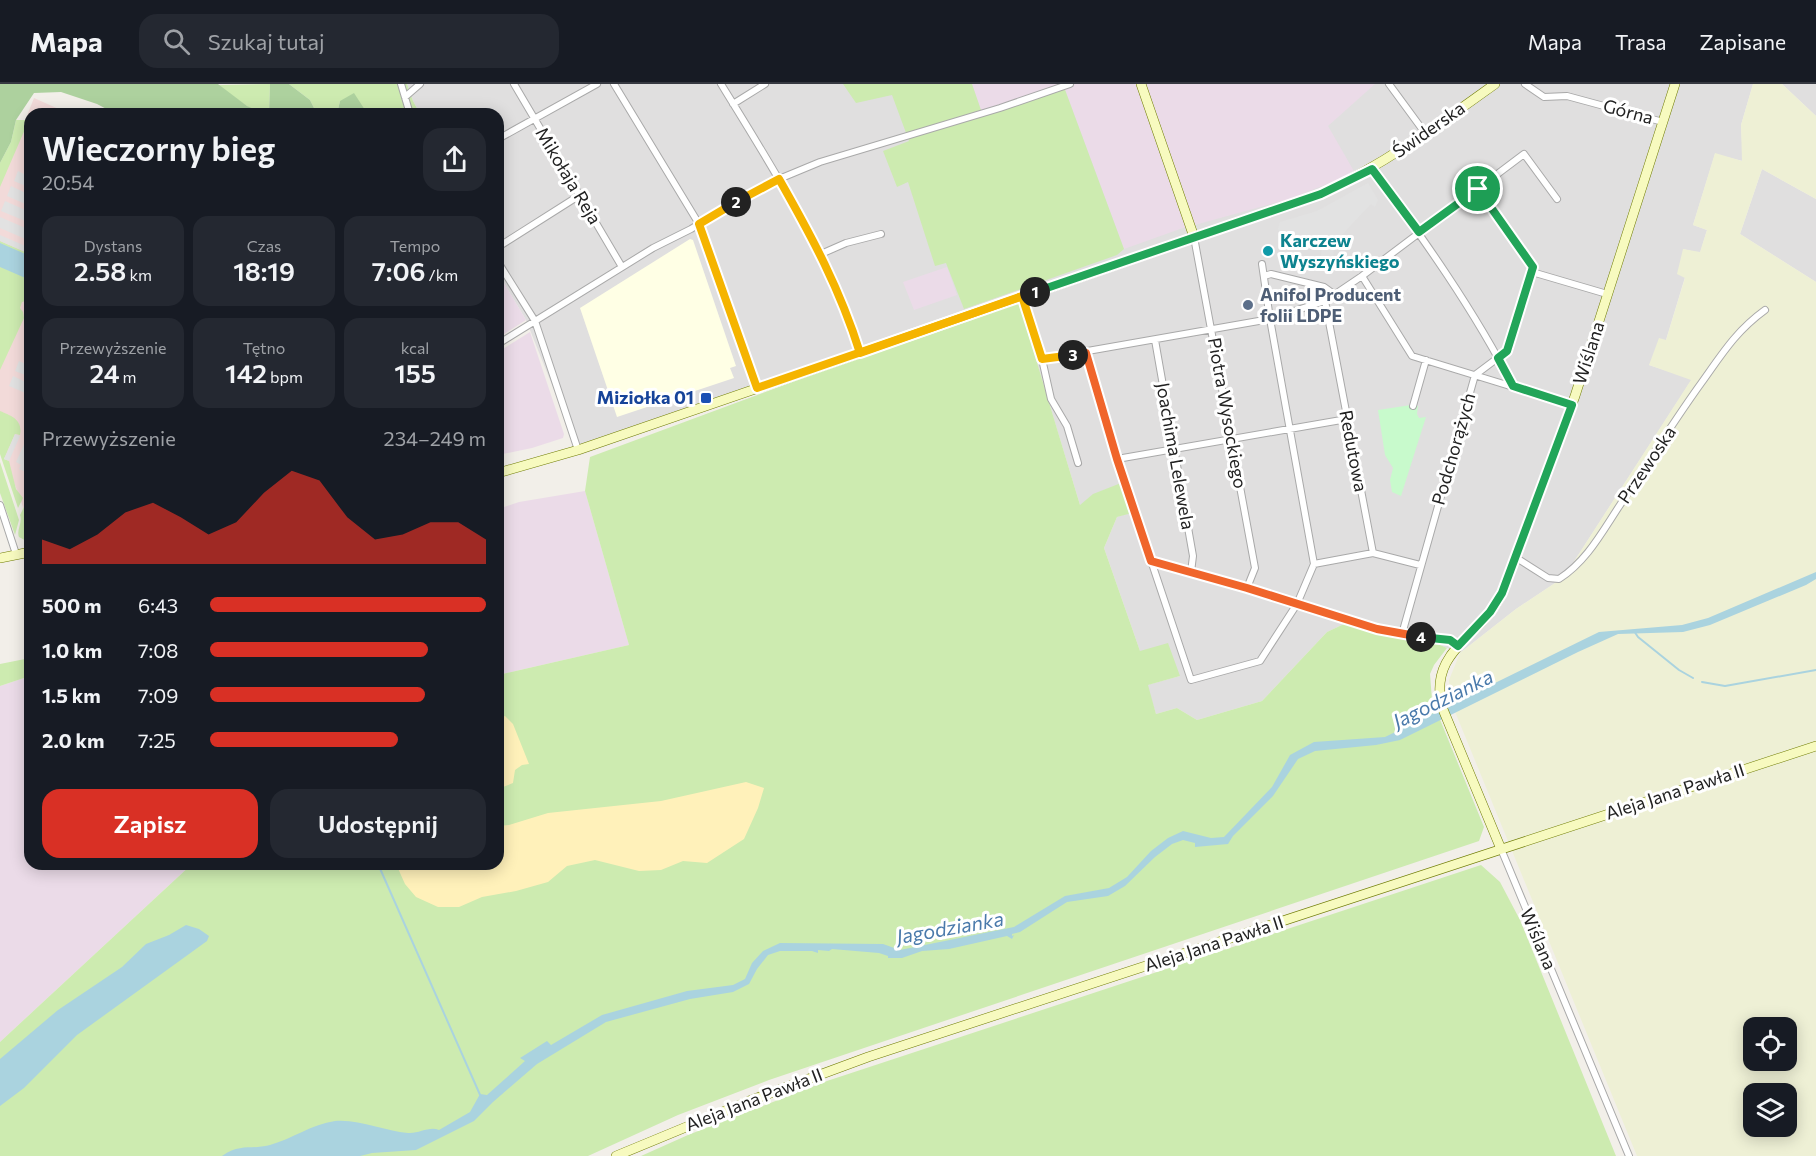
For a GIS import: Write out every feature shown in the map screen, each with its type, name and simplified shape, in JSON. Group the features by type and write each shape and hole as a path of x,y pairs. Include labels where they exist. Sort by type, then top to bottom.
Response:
{"street":[{"path":"401,84 408,108"},
{"path":"405,97 420,84"},
{"name":"Mikołaja Reja","path":"514,84 622,267"},
{"path":"504,136 597,84"},
{"path":"614,84 699,224 757,388"},
{"path":"721,84 779,179 821,254 849,317 860,353"},
{"path":"733,104 765,84"},
{"path":"504,340 653,248 699,224 744,196 779,179 820,162 1023,101 1070,84"},
{"path":"1141,84 1194,237"},
{"path":"1390,84 1425,133"},
{"name":"Świderska","path":"504,471 578,450 1321,194 1372,169 1495,84"},
{"name":"Górna","path":"1525,84 1544,97 1567,96 1663,122"},
{"name":"Wiślana","path":"1629,1156 1442,707 1439,691 1440,674 1447,661 1495,605 1515,557 1572,405 1675,84"},
{"path":"1042,359 1270,319 1324,301 1362,276 1524,154 1557,199"},
{"path":"1372,169 1419,232 1513,386"},
{"path":"1478,189 1533,267 1532,272 1607,294"},
{"path":"504,243 580,195"},
{"path":"821,254 846,243 881,234"},
{"name":"Piotra Wysockiego","path":"1194,237 1256,568 1247,588"},
{"path":"1086,353 1117,459 1191,680 1260,661 1297,604 1314,564 1262,264"},
{"path":"504,272 535,321 578,450"},
{"name":"Podchorążych","path":"1402,634 1475,375 1507,351 1532,272"},
{"path":"1264,276 1271,274 1324,287 1335,295"},
{"path":"1362,276 1412,356 1572,405"},
{"path":"1022,296 1042,359 1051,399 1067,426 1078,463"},
{"name":"Redutowa","path":"1324,301 1372,554"},
{"name":"Przewoska","path":"1515,557 1548,578 1559,579 1569,572 1591,549 1732,340 1746,324 1765,310"},
{"name":"Joachima Lelewela","path":"1155,340 1193,556 1191,572"},
{"path":"1413,406 1426,360"},
{"path":"1117,459 1347,419"},
{"path":"0,505 16,555"},
{"path":"0,558 24,553"},
{"path":"1314,564 1372,554 1420,565"},
{"path":"1151,561 1247,588 1377,629 1450,640 1458,646"},
{"name":"Aleja Jana Pawła II","path":"616,1156 749,1101 868,1057 1816,746"}],"shaded area":[{"path":"407,84 1753,84 1741,125 1743,161 1715,154 1693,225 1707,230 1700,253 1683,249 1685,277 1666,340 1649,365 1692,379 1564,577 1516,609 1460,653 1439,645 1344,624 1327,632 1262,701 1197,720 1177,708 1156,714 1147,685 1180,676 1140,651 1104,548 1117,517 1132,512 1080,505 1019,304 862,356 580,455 526,320 504,283 504,108 417,108"},
{"path":"972,84 1375,84 1328,126 1355,173 1289,199 1180,229 1124,249 1064,87 982,113"},
{"path":"1753,84 1782,84 1816,116 1816,199 1762,169 1740,234 1816,282 1816,1156 1637,1156 1449,697 1449,680 1460,653 1516,609 1564,577 1691,380 1649,365 1659,338 1666,340 1685,278 1677,274 1683,249 1700,252 1707,230 1693,225 1715,153 1742,161 1741,125"},
{"path":"1782,84 1816,84 1816,116"},
{"path":"34,98 56,108 30,108"},
{"path":"24,123 24,510 0,444 0,183"},
{"path":"1762,169 1816,199 1816,282 1740,234"},
{"path":"18,171 24,174 24,185 14,181"},
{"path":"1368,183 1378,200 1375,207 1371,204 1336,241 1331,265 1319,265 1323,243 1280,234 1278,229 1280,222 1317,211"},
{"path":"11,186 24,192 24,203 7,196"},
{"path":"5,201 24,209 24,221 1,211"},
{"path":"0,217 24,227 24,238 0,228"},
{"path":"0,235 24,245 24,251 0,241"},
{"path":"690,239 693,240 736,366 730,368 734,378 617,417 580,308"},
{"path":"947,267 957,295 914,310 903,282"},
{"path":"504,283 526,320 504,334"},
{"path":"530,332 564,434 563,438 504,454 504,348"},
{"path":"19,361 24,363 24,375 15,371"},
{"path":"13,376 24,381 24,392 9,386"},
{"path":"15,434 20,436 9,461 4,459"},
{"path":"24,444 24,471 19,469 21,465 16,462"},
{"path":"585,491 629,645 504,674 504,507 519,502"},
{"path":"24,678 24,870 186,870 0,1042 0,686"}],"green space":[{"path":"0,84 218,84 252,108 105,108 61,92 34,93 16,120 11,142 0,163"},
{"path":"270,84 269,108 248,107 218,85"},
{"path":"270,84 289,84 310,100 314,108 269,108"},
{"path":"289,84 407,84 417,108 358,108 340,101 338,108 314,108 310,100"},
{"path":"843,84 972,84 982,113 1064,87 1124,249 1117,255 964,309 946,263 935,266 908,182 897,187 883,151 909,141 892,95 856,103"},
{"path":"354,93 364,108 338,108 340,101"},
{"path":"16,120 24,120 24,132 0,187 0,163 11,142"},
{"path":"0,241 24,251 24,302 20,308 24,318 0,370"},
{"path":"1019,303 1080,505 1093,494 1121,483 1132,513 1117,517 1104,548 1140,651 1168,643 1180,676 1148,685 1156,714 1177,708 1197,720 1262,701 1327,632 1344,624 1440,645 1447,648 1430,674 1432,700 1484,827 1479,841 769,1080 678,1115 588,1156 0,1156 0,1042 186,870 504,870 504,674 629,645 585,491 590,457 862,356"},
{"path":"1418,406 1419,418 1426,417 1401,496 1392,492 1390,480 1393,468 1385,455 1378,410"},
{"path":"0,411 12,417 20,426 20,435 15,434 4,459 9,461 16,489 23,498 18,508 0,454"},
{"path":"0,462 19,520 15,535 0,493"},
{"path":"24,507 24,540 18,534 20,515"},
{"path":"24,659 24,678 0,686 0,664"},
{"path":"1481,865 1500,882 1520,920 1616,1156 641,1156 688,1135 827,1081"}],"sand":[{"path":"504,716 513,724 529,764 522,765 515,770 513,783 504,787"},
{"path":"746,782 764,788 744,839 707,863 683,861 661,870 639,871 595,860 567,866 548,882 482,897 459,907 438,907 416,897 405,884 399,870 504,870 504,825 548,813 661,801"}],"water":[{"path":"0,243 24,253 24,277 0,267"},
{"path":"1816,572 1816,579 1806,585 1710,625 1683,632 1618,634 1400,740 1376,745 1315,751 1298,759 1273,796 1233,836 1228,844 1195,847 1195,843 1183,840 1172,844 1125,886 1108,896 1067,902 1020,932 1012,934 1014,935 1012,939 1007,936 949,949 922,951 902,958 888,958 879,953 832,949 818,950 818,953 780,951 768,955 749,984 733,992 690,999 606,1022 537,1064 474,1121 416,1150 360,1156 222,1156 240,1148 270,1145 318,1125 335,1121 354,1122 408,1133 439,1130 470,1112 480,1094 487,1095 525,1061 520,1058 547,1041 551,1045 602,1015 687,991 733,985 745,979 752,963 763,951 780,943 883,944 900,950 1014,927 1065,896 1109,888 1127,877 1151,851 1168,838 1183,831 1211,838 1224,837 1272,787 1290,755 1314,742 1385,737 1599,632 1682,625 1708,618"},
{"path":"186,925 199,929 209,936 207,941 77,1035 24,1088 0,1106 0,1059 58,1010 122,967 146,944"}],"waterway":[{"path":"1634,631 1638,637 1679,670 1693,678"},
{"path":"1702,682 1725,686 1816,670"},
{"path":"381,870 481,1097"}],"place":[{"name":"Karczew Wyszyńskiego","path":"1268,251"},
{"name":"Anifol Producent folii LDPE","path":"1248,305"},
{"name":"Miziołka 01","path":"706,398"}],"route":[{"path":"1478,189 1419,232 1372,169 1321,194 1022,296 860,353 757,388 699,224 744,196 779,179 821,254 849,317 860,353 962,317 1022,296 1042,359 1086,353 1117,459 1151,561 1247,588 1377,629 1450,640 1458,646 1490,612 1498,600 1572,405 1513,386 1498,358 1507,351 1533,267 1478,189"}],"water label":[{"name":"Jagodzianka","path":"1443,699"},
{"name":"Jagodzianka","path":"950,928"}]}
